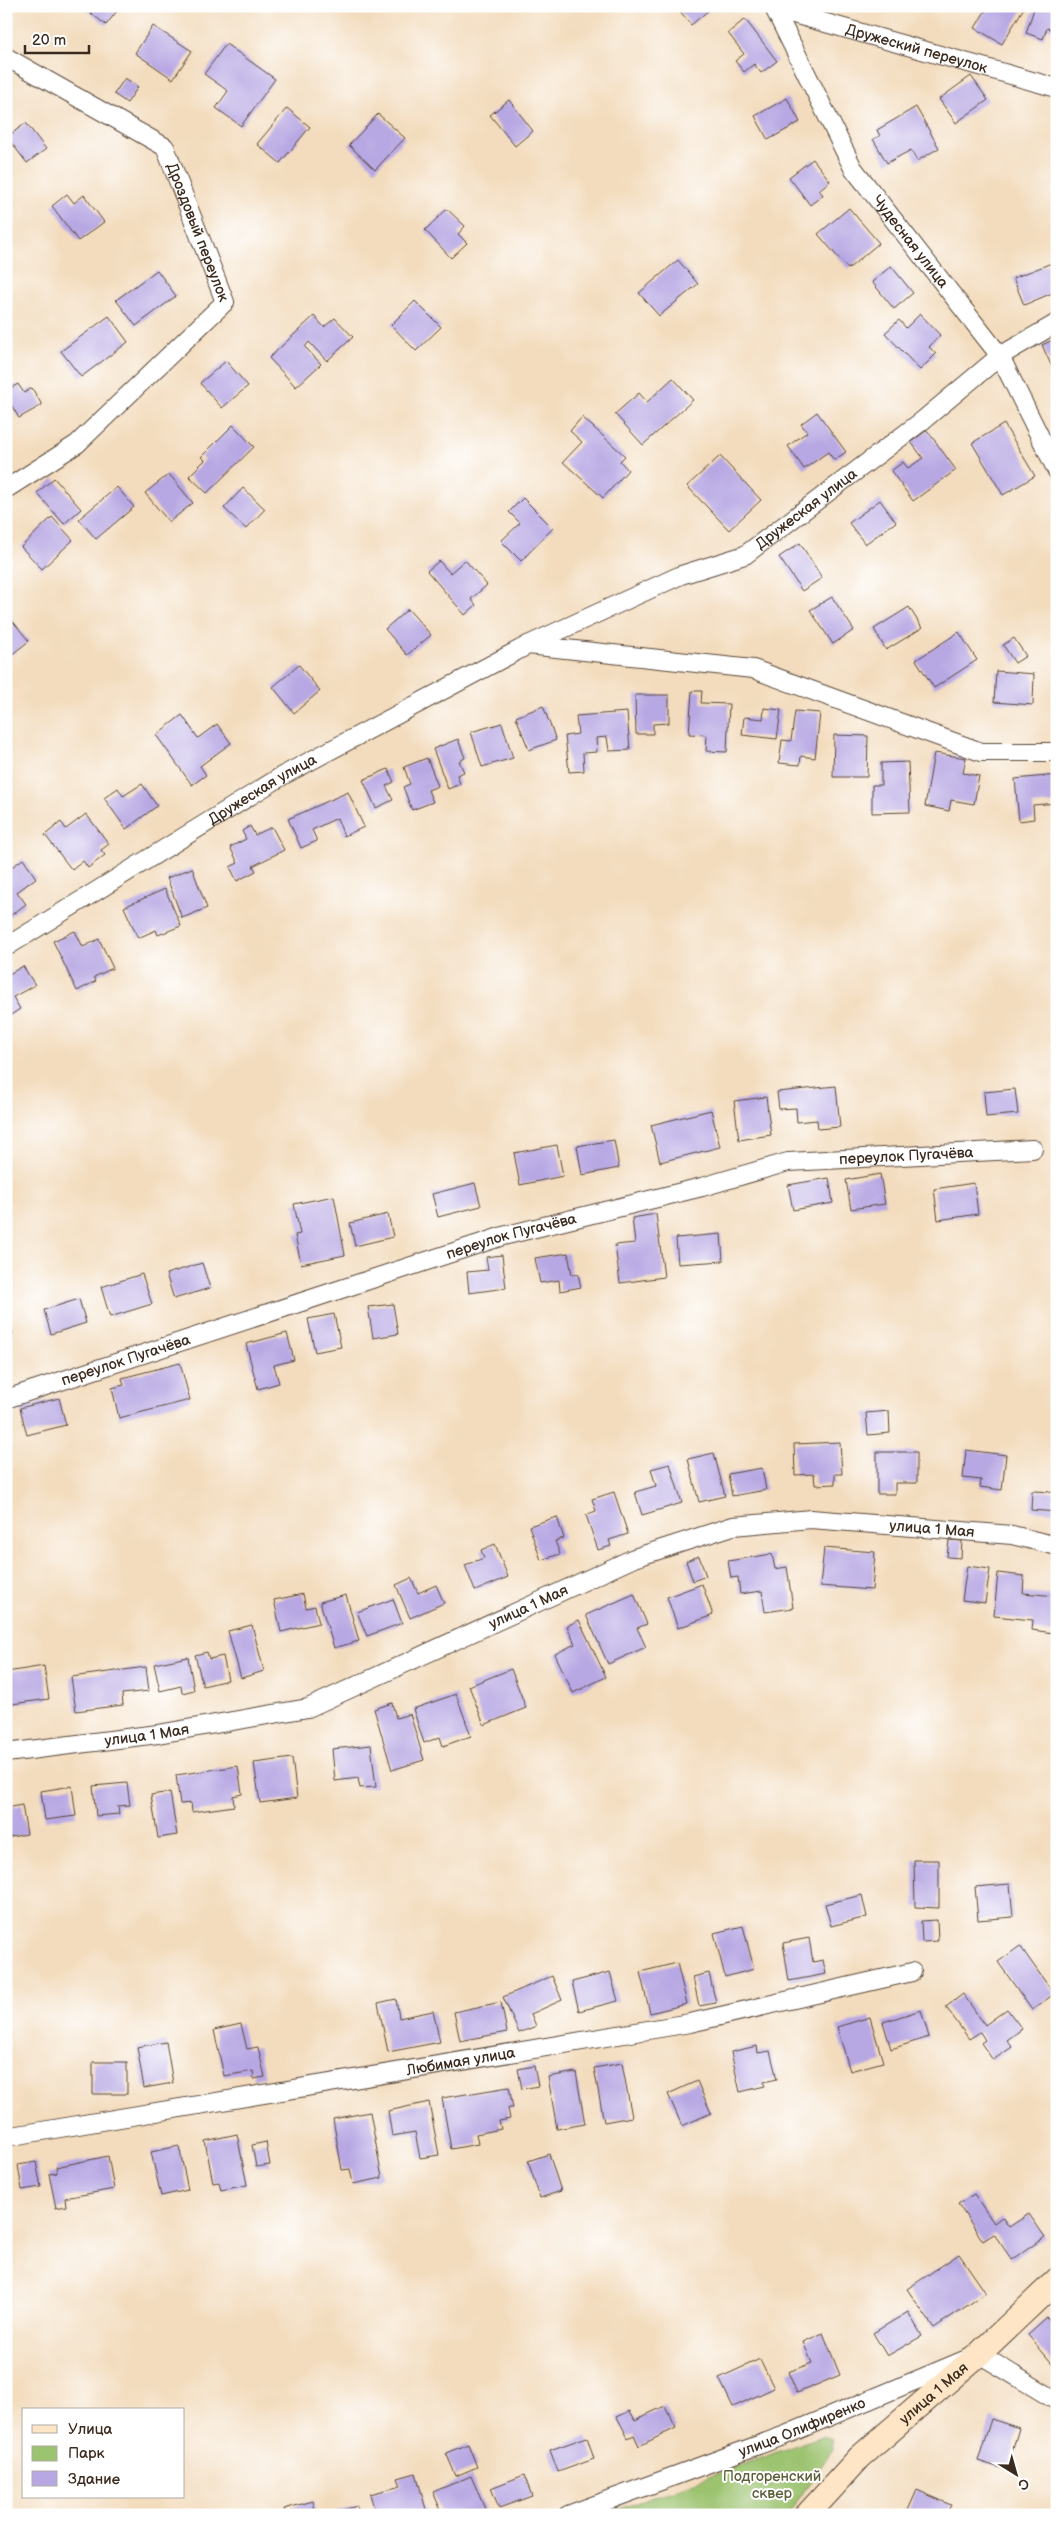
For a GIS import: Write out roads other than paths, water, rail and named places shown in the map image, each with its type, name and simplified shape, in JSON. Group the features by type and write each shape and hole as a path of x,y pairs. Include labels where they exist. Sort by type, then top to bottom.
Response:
{"street":[{"name":"Дружеский переулок","path":"775,8 1057,88"},
{"name":"Чудесная улица","path":"775,8 854,168 1000,356 1057,471"},
{"name":"Дроздовый переулок","path":"6,57 165,147 225,302 77,444 6,489"},
{"name":"Дружеская улица","path":"6,948 282,776 528,645 681,575 745,555 922,421 1000,356 1057,323"},
{"path":"528,645 753,669 981,752 1057,752"},
{"name":"переулок Пугачёва","path":"6,1399 503,1236 702,1187 788,1162 1033,1149"},
{"name":"улица 1 Мая","path":"6,1753 158,1734 308,1708 634,1558 733,1526 811,1518 1012,1535 1057,1546"},
{"name":"Любимая улица","path":"6,2137 690,2023 912,1972"},
{"name":"улица 1 Мая","path":"809,2511 860,2457 979,2354 1057,2280"},
{"path":"979,2354 1057,2400"},
{"name":"улица Олифиренко","path":"568,2515 783,2436 979,2354"}],"park label":[{"name":"Подгоренский сквер","path":"772,2484"}]}
